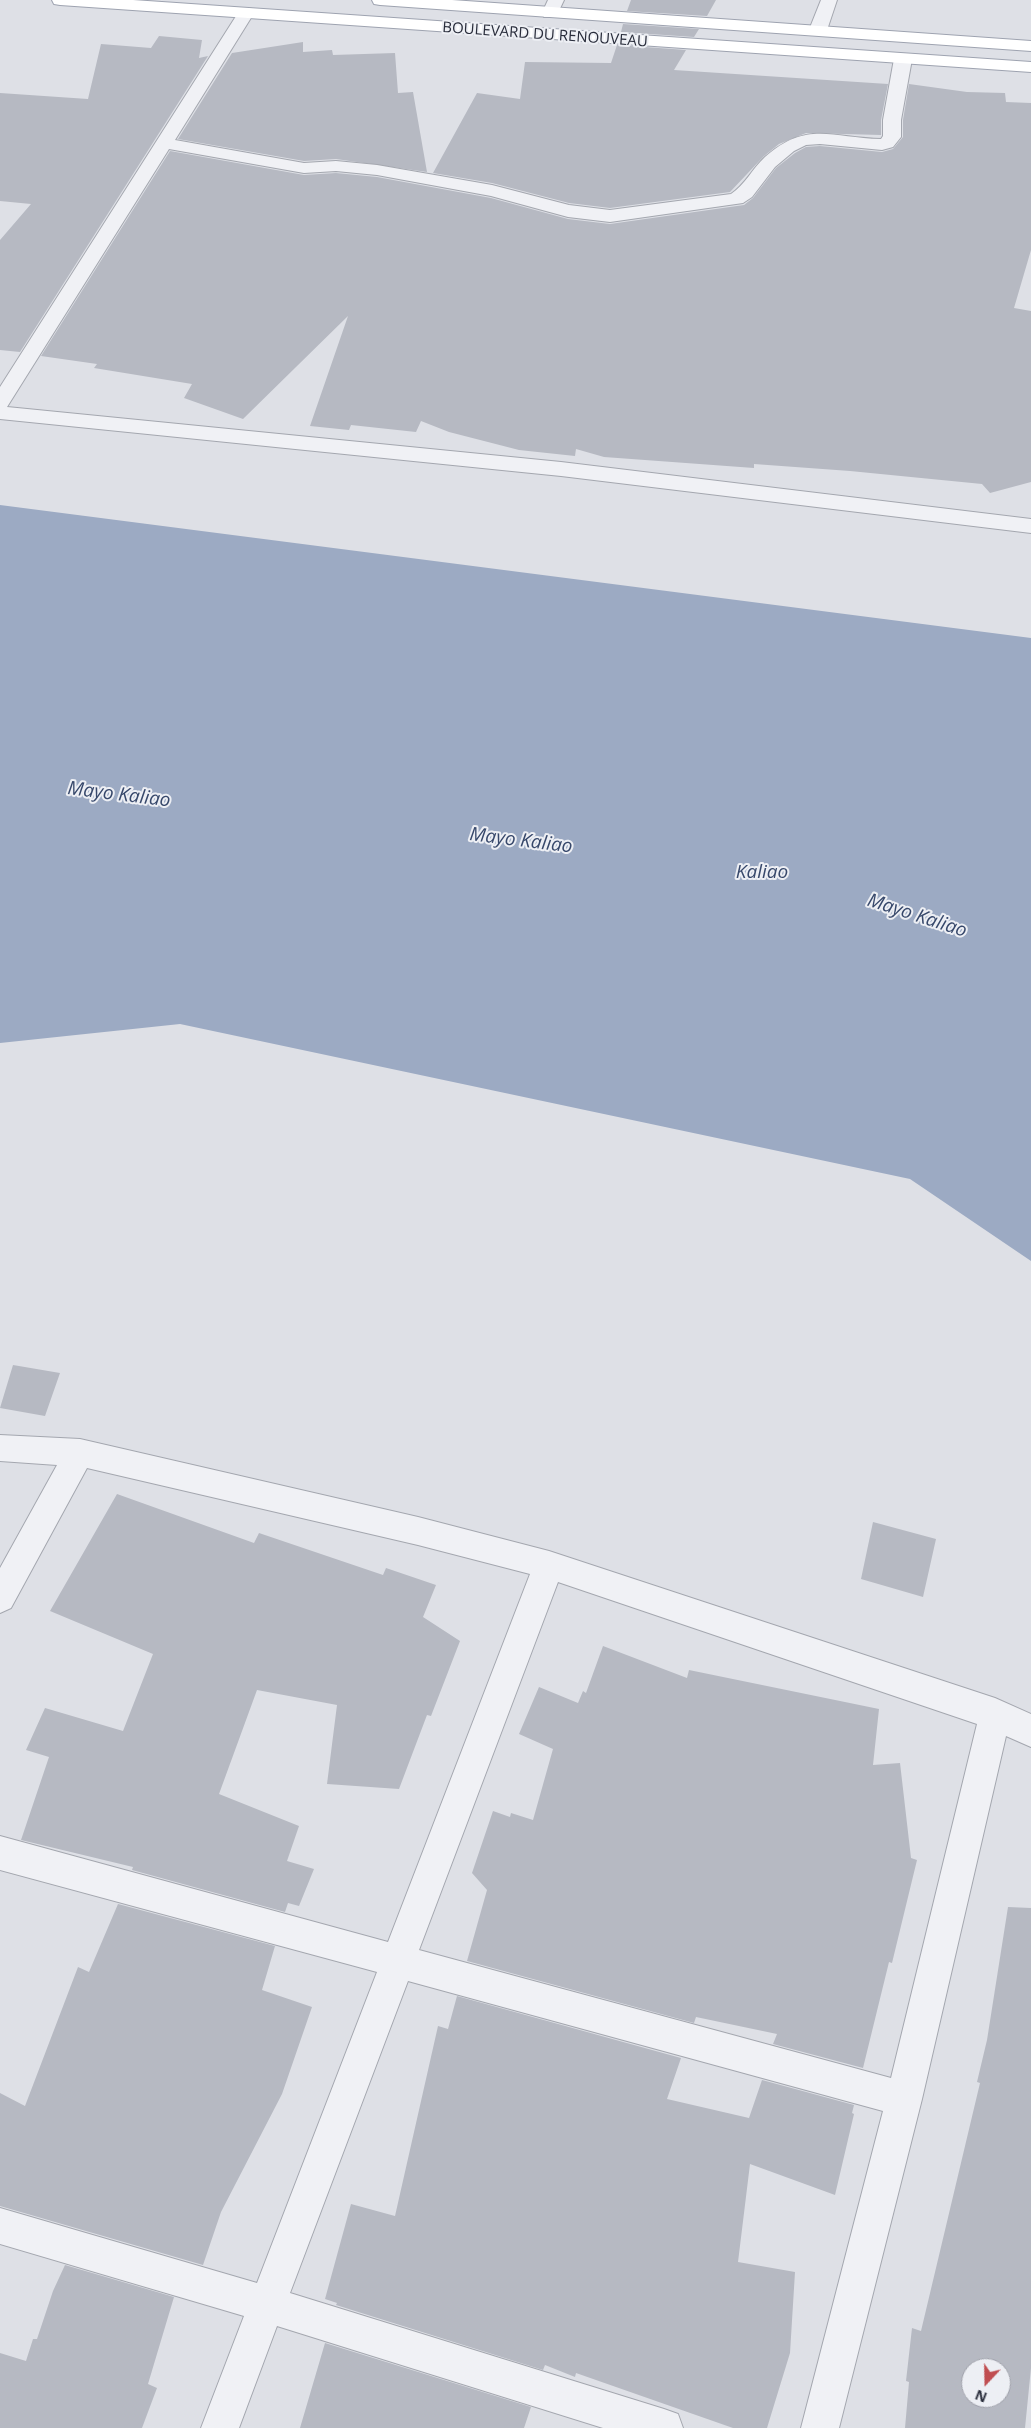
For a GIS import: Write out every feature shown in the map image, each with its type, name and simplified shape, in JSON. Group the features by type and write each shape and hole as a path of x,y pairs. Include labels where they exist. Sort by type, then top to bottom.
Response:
{"main road":[{"name":"BOULEVARD DU RENOUVEAU","path":"60,0 1031,67"},
{"name":"BOULEVARD DU RENOUVEAU","path":"380,0 553,6 818,30 1031,46"}],"street":[{"path":"818,30 829,0"},
{"path":"0,403 246,13"},
{"path":"164,143 304,168 336,166 378,170 492,191 568,211 591,215 610,216 648,212 715,200 736,199 745,193 769,163 788,147 802,140 820,139 887,143 892,137 892,120 903,59"},
{"path":"0,413 561,469 1031,526"},
{"path":"0,1448 80,1453 418,1531 549,1565 995,1714 1031,1731"},
{"path":"0,1598 80,1453"},
{"path":"220,2428 549,1565"},
{"path":"820,2428 904,2099 995,1714"},
{"path":"0,1853 904,2099"},
{"path":"0,2226 268,2304 664,2428"}],"water":[{"name":"Kaliao","path":"0,505 1031,638 1031,1261 910,1179 180,1024 0,1043"}],"building":[{"path":"631,0 716,0 707,16 627,11"},
{"path":"623,24 699,29 694,37 621,32"},
{"path":"159,36 202,40 199,58 208,56 20,352 0,350 0,240 31,204 0,201 0,93 88,99 101,44 151,48"},
{"path":"303,42 303,52 332,50 333,55 395,53 398,93 413,92 427,172 336,159 304,161 178,139 232,53"},
{"path":"617,45 686,50 674,70 888,84 881,120 881,135 806,133 779,144 764,156 730,192 610,208 569,203 492,183 433,173 477,93 520,99 525,62 611,63"},
{"path":"909,84 967,92 1005,93 1006,102 1031,103 1031,250 1014,308 1031,311 1031,482 990,493 982,484 850,471 754,464 754,468 604,457 576,449 575,456 519,450 449,432 421,421 416,432 351,425 349,430 310,426 348,316 243,419 184,398 192,384 94,368 97,364 41,356 170,151 304,175 336,173 377,177 491,198 568,219 610,224 744,205 753,198 776,168 806,147 820,146 882,152 893,149 903,137 903,120"},
{"path":"13,1365 60,1373 45,1416 0,1408"},
{"path":"117,1494 254,1543 259,1533 383,1575 386,1568 436,1585 423,1617 460,1641 431,1716 427,1715 399,1789 327,1784 337,1705 257,1690 219,1794 299,1826 287,1861 314,1869 299,1906 288,1903 285,1912 132,1870 133,1867 21,1840 49,1757 26,1750 45,1708 123,1731 153,1654 50,1611"},
{"path":"873,1522 936,1539 923,1597 861,1579"},
{"path":"603,1646 687,1678 689,1670 879,1709 873,1765 900,1763 911,1858 917,1860 892,1963 889,1962 863,2068 773,2044 777,2034 696,2017 694,2023 467,1961 487,1890 472,1873 493,1811 510,1817 511,1813 533,1820 553,1749 519,1734 539,1687 578,1703 583,1691 586,1693"},
{"path":"118,1904 275,1946 262,1990 312,2007 282,2094 221,2212 203,2265 0,2206 0,2093 25,2106 78,1967 89,1972"},
{"path":"1008,1907 1031,1908 1031,2368 1025,2428 905,2428 909,2382 906,2381 912,2328 921,2331 980,2083 977,2082 987,2040"},
{"path":"457,1996 681,2058 667,2099 749,2118 762,2080 854,2105 852,2113 854,2114 835,2195 750,2164 738,2262 795,2272 790,2353 767,2428 733,2428 576,2373 575,2377 545,2365 543,2370 336,2305 337,2303 325,2299 351,2204 395,2216 438,2026 448,2029"},
{"path":"65,2265 174,2297 148,2384 157,2388 142,2428 0,2428 0,2353 26,2361 33,2339 37,2339 53,2291"},
{"path":"325,2343 531,2407 524,2428 300,2428"}],"water label":[{"name":"Mayo Kaliao","path":"119,795"},
{"name":"Mayo Kaliao","path":"521,841"},
{"name":"Mayo Kaliao","path":"917,916"}]}
